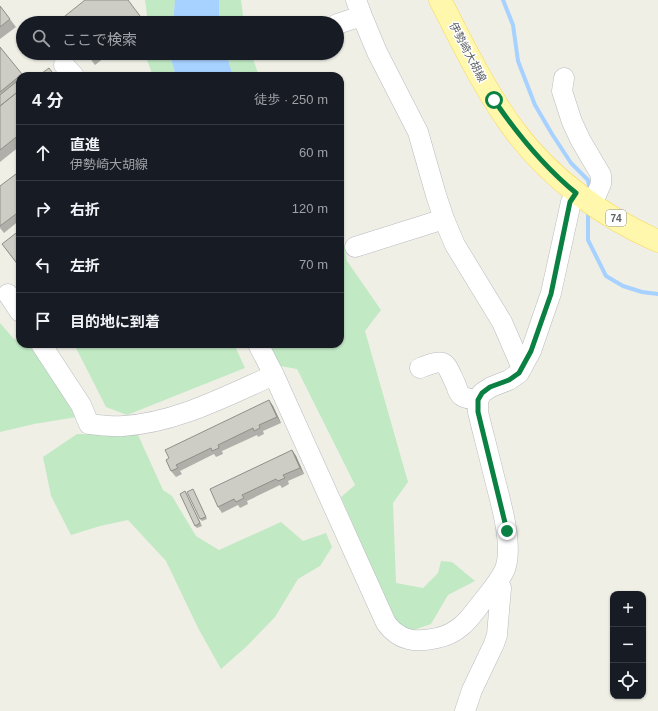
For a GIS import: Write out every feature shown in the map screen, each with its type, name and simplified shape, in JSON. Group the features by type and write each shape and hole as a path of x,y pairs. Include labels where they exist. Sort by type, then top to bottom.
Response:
{"main road":[{"name":"伊勢崎大胡線","path":"440,0 491,94 510,124 543,163 584,198 629,226 658,241"}],"street":[{"path":"344,19 359,8 377,52 418,132 444,219 460,254 502,322 522,368"},
{"path":"260,348 274,375 386,623 392,631 404,638 414,640 440,638 465,624 498,582 505,569 507,560 507,531 478,412 478,400 482,393 490,387 509,380 519,373 522,368 531,351 551,294 570,202 584,198 601,184 601,175 581,141 572,122 562,91 564,78"},
{"path":"355,247 444,219"},
{"path":"8,294 16,306"},
{"path":"44,348 81,405 89,424 122,426 146,423 176,416 274,375"},
{"path":"420,368 437,362 442,362 446,365 458,392 463,397 478,400"},
{"path":"464,711 497,634 501,588 498,582"}],"green space":[{"path":"145,0 175,0 174,16 147,16"},
{"path":"219,0 241,0 243,16 219,16"},
{"path":"147,60 171,60 175,72 152,72"},
{"path":"228,60 253,60 258,72 232,72"},
{"path":"344,244 347,261 381,310 365,331 408,482 393,503 396,583 423,588 438,573 441,561 452,562 475,581 448,595 431,624 408,632 392,616 341,497 355,485 297,369 280,366 271,348 344,348"},
{"path":"0,323 16,340 16,348 35,348 77,417 34,424 0,432"},
{"path":"76,348 236,348 245,368 127,415 106,407"},
{"path":"77,434 138,435 163,490 172,496 196,536 219,550 281,522 303,541 326,533 332,547 320,566 298,579 275,617 246,647 221,669 198,628 166,561 128,520 100,526 71,535 51,496 43,457"}],"water":[{"path":"175,0 219,0 219,16 174,16"},
{"path":"171,60 228,60 232,72 175,72"}],"building":[{"path":"85,0 128,0 140,16 65,16"},
{"path":"0,6 10,19 0,27"},
{"path":"0,47 20,72 16,72 16,79 0,92"},
{"path":"49,68 52,72 44,72"},
{"path":"16,82 16,93 0,106 0,95"},
{"path":"16,93 16,137 0,150 0,106"},
{"path":"16,174 16,214 0,226 0,186"},
{"path":"16,233 16,262 2,244"},
{"path":"269,400 277,417 259,425 260,428 254,431 253,428 218,445 219,448 212,451 211,448 176,465 178,468 171,471 166,460 169,458 165,450"},
{"path":"292,450 300,468 283,475 285,478 278,481 276,479 242,495 244,498 236,502 234,499 218,507 210,489"},
{"path":"193,489 206,517 200,519 187,492"},
{"path":"185,491 200,523 195,526 180,494"}],"waterway":[{"path":"503,0 513,25 518,61 535,105 571,163 588,180 589,186"},
{"path":"588,210 588,240 606,276 623,286 642,292 658,294"}],"route":[{"path":"494,100 510,124 534,154 576,193 570,202 551,294 531,351 519,373 509,380 490,387 482,393 478,400 478,412 507,531"}]}
